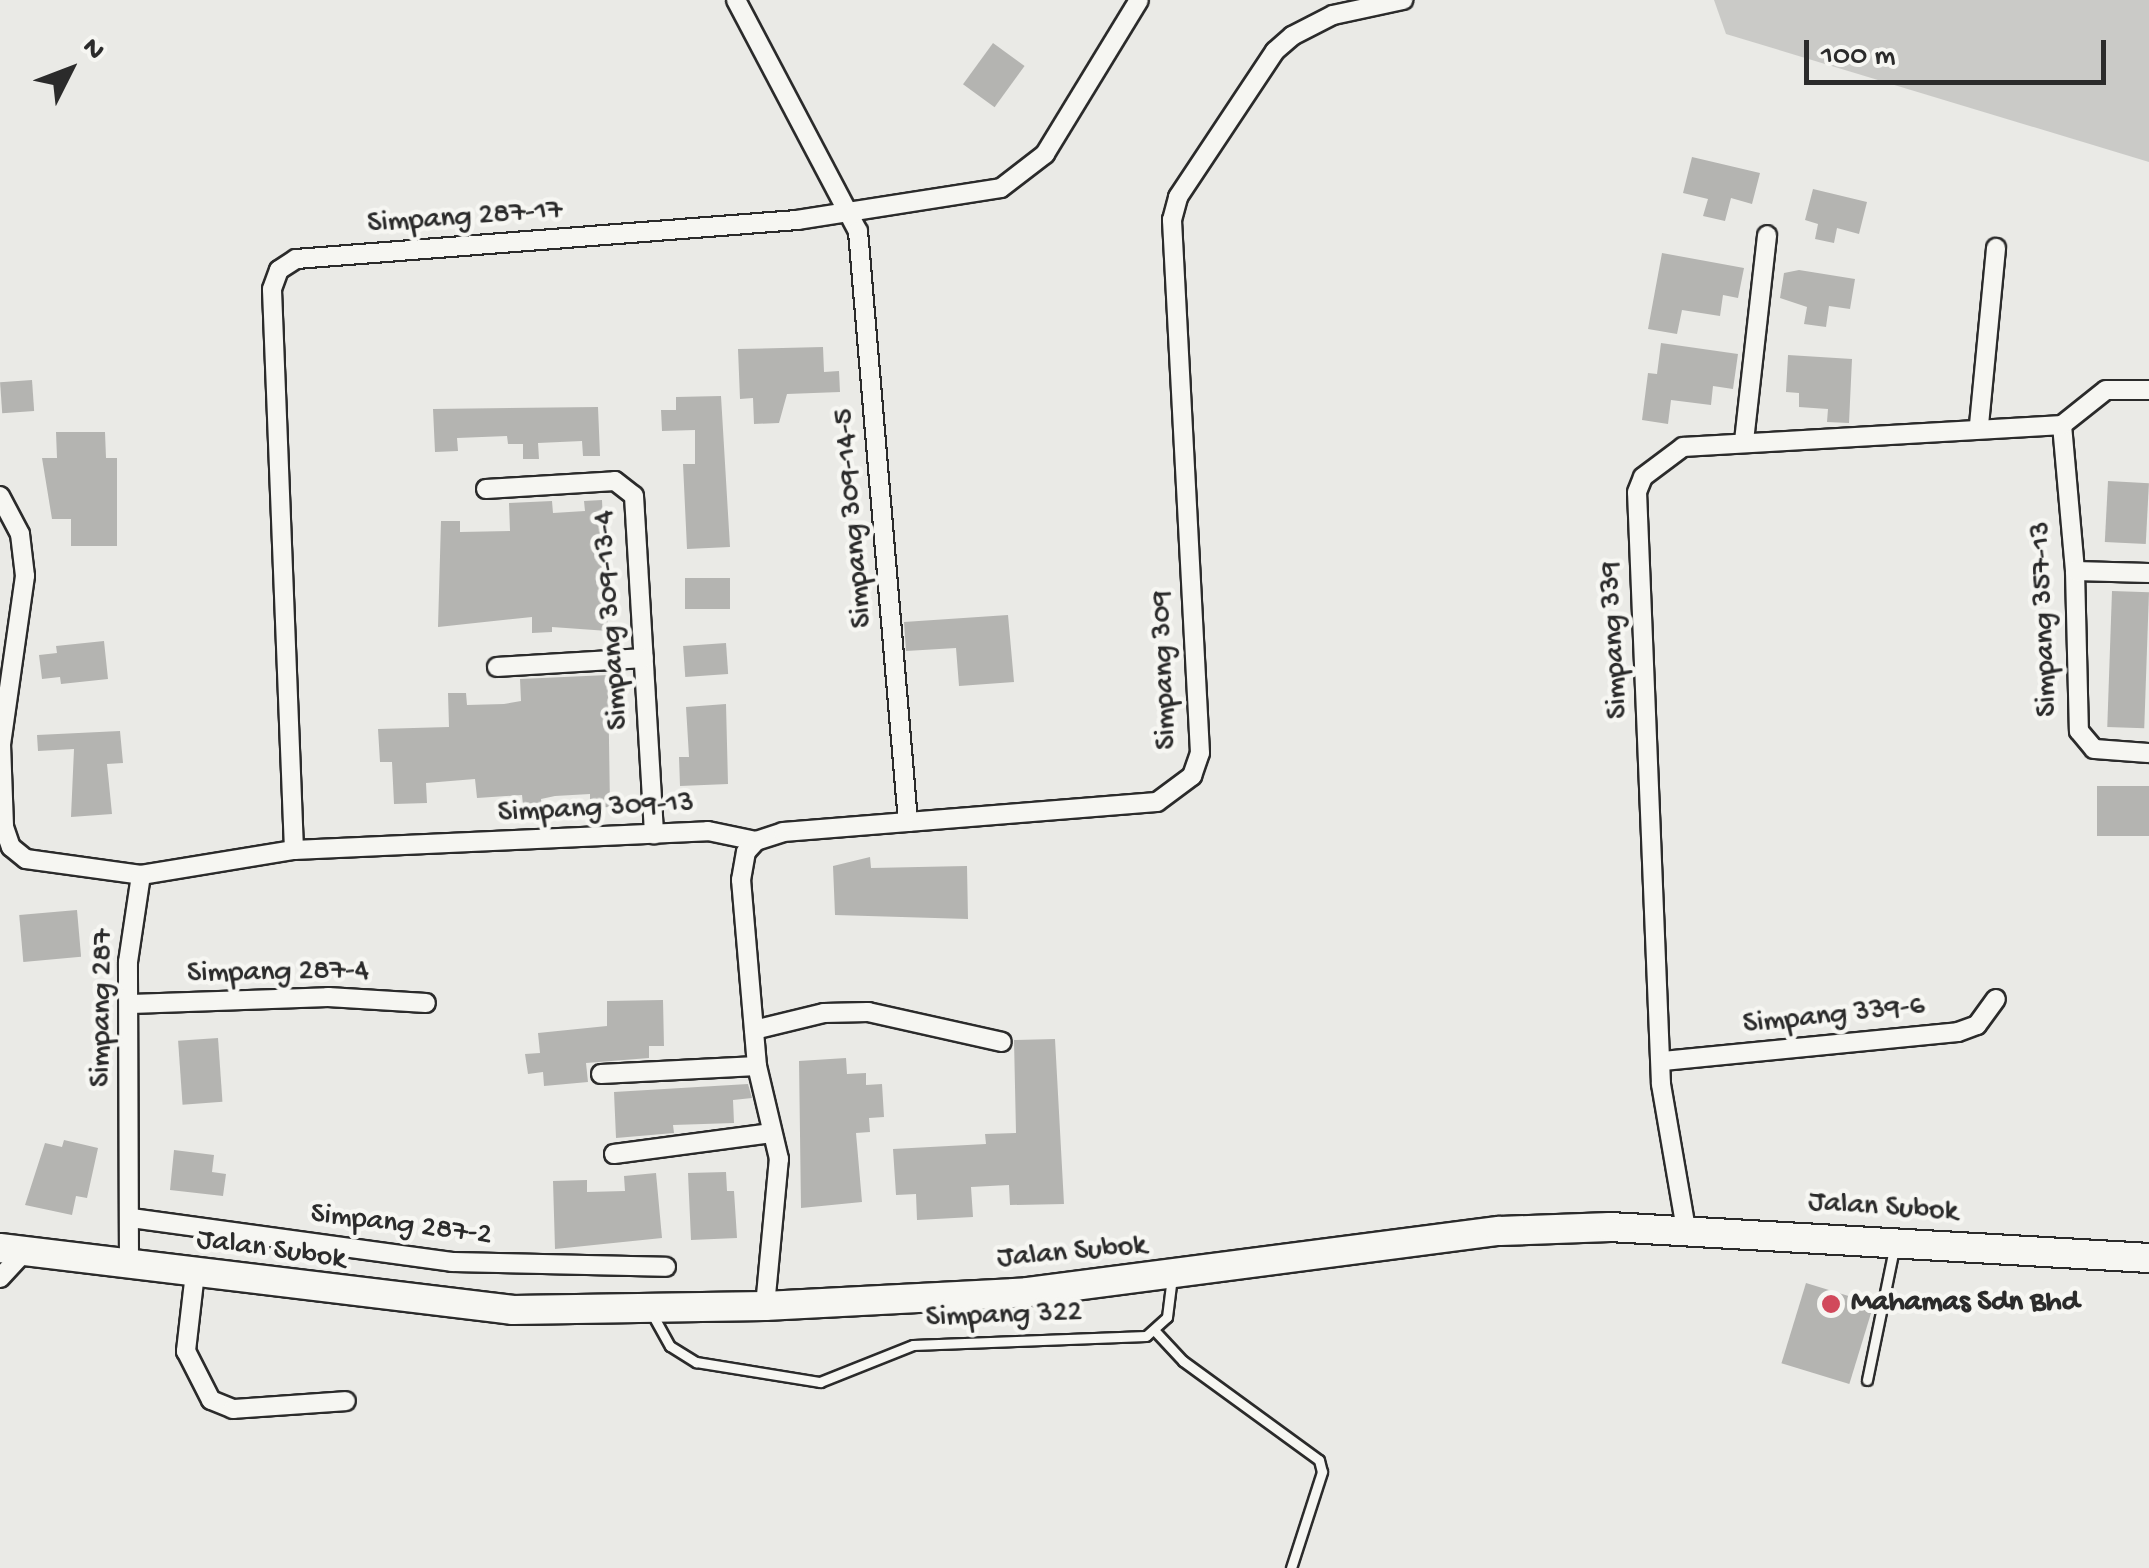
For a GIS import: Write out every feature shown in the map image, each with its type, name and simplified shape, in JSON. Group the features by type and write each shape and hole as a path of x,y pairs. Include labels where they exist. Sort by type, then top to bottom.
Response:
{"main road":[{"name":"Jalan Subok","path":"13,1249 462,1308 650,1310 766,1306 1172,1277 1500,1231 1686,1229 2149,1258"}],"street":[{"name":"Simpang 309-14-5","path":"736,0 858,231 908,822"},
{"name":"Simpang 287-17","path":"294,850 272,289 279,270 296,259 850,211 957,198 1015,181 1045,154 1138,0"},
{"name":"Simpang 309","path":"756,841 783,832 1157,802 1192,776 1200,753 1172,220 1178,197 1292,36 1333,16 1403,0"},
{"path":"1744,441 1767,235"},
{"path":"1979,426 1996,248"},
{"path":"2062,425 2106,390 2149,390"},
{"name":"Simpang 339","path":"1686,1229 1661,1084 1637,492 1669,452 1744,441 1979,426 2062,425"},
{"name":"Simpang 357-13","path":"2062,425 2075,571 2079,731 2094,749 2149,753"},
{"name":"Simpang 309-13-4","path":"486,488 616,482 630,490 636,504 654,834"},
{"path":"0,496 20,534 25,576 1,744 6,838 17,854 37,862 140,875 294,850"},
{"path":"2075,571 2149,573"},
{"path":"497,667 644,658"},
{"name":"Simpang 309-13","path":"294,850 708,831 756,841"},
{"path":"756,841 746,852 742,880 757,1066 779,1186 766,1306"},
{"name":"Simpang 287","path":"129,1263 128,962 140,875"},
{"name":"Simpang 287-4","path":"131,1004 328,997 426,1003"},
{"name":"Simpang 339-6","path":"1663,1062 1958,1032 1977,1025 1996,1000"},
{"path":"754,1030 824,1013 868,1012 1002,1042"},
{"path":"601,1074 757,1066"},
{"path":"614,1154 772,1133"},
{"name":"Simpang 287-2","path":"131,1218 452,1262 666,1266"},
{"path":"0,1278 13,1249"},
{"path":"195,1273 186,1351 211,1400 233,1409 346,1400"}],"lane":[{"path":"1867,1380 1896,1241"},
{"path":"1172,1277 1167,1317 1155,1331 1183,1361 1319,1460 1322,1472 1291,1568"},
{"name":"Simpang 322","path":"650,1310 670,1346 696,1362 820,1382 913,1345 1155,1331"}],"shaded area":[{"path":"1714,0 2149,0 2149,162 1726,34"}],"building":[{"path":"993,43 1025,66 995,107 963,84"},
{"path":"1692,157 1760,173 1752,204 1731,198 1725,221 1703,216 1708,199 1683,193"},
{"path":"1813,189 1867,202 1859,234 1837,228 1834,243 1815,239 1818,224 1805,220"},
{"path":"1662,253 1744,268 1738,298 1723,295 1720,316 1682,310 1677,334 1648,329"},
{"path":"1799,270 1855,279 1850,309 1829,306 1826,327 1804,324 1807,307 1780,298 1784,273"},
{"path":"1661,343 1738,354 1733,389 1713,386 1711,405 1671,400 1668,424 1642,420 1648,373 1657,374"},
{"path":"823,347 824,372 839,371 840,392 787,394 779,423 754,424 753,398 740,399 738,349"},
{"path":"1788,355 1852,359 1849,423 1827,422 1828,409 1799,407 1799,393 1786,392"},
{"path":"32,380 34,411 2,413 0,382"},
{"path":"721,396 730,547 687,549 683,464 695,464 695,430 662,431 661,410 676,410 676,397"},
{"path":"598,407 600,456 583,456 582,441 538,443 539,459 523,459 523,444 508,444 507,436 457,438 458,451 435,452 433,409"},
{"path":"56,432 105,432 106,458 117,458 117,546 71,546 71,519 52,519 42,458 57,458"},
{"path":"2108,481 2149,483 2146,544 2105,542"},
{"path":"602,500 608,631 552,627 552,632 532,633 532,617 438,627 441,521 460,521 460,532 510,531 509,503 552,501 553,513 585,511 584,501"},
{"path":"685,578 730,578 730,609 685,609"},
{"path":"2112,591 2149,592 2144,728 2107,727"},
{"path":"1008,615 1014,682 959,686 956,648 906,651 904,622"},
{"path":"104,641 108,679 61,684 60,677 42,679 39,655 57,653 56,646"},
{"path":"726,643 728,674 685,677 683,646"},
{"path":"608,675 610,807 590,808 590,794 555,796 541,799 542,813 524,815 522,795 477,798 475,779 426,783 427,803 394,804 392,762 380,762 378,729 449,727 448,693 466,693 467,705 504,704 521,701 520,679"},
{"path":"726,704 728,784 680,786 679,757 689,757 686,707"},
{"path":"120,731 123,763 107,764 112,814 71,817 74,749 38,751 37,735"},
{"path":"2097,786 2149,786 2149,836 2097,836"},
{"path":"870,857 871,868 967,866 968,919 835,915 833,866"},
{"path":"77,910 81,957 23,962 19,915"},
{"path":"663,1000 664,1046 649,1046 649,1058 586,1063 588,1082 544,1086 543,1072 528,1074 525,1054 540,1053 538,1033 607,1026 607,1001"},
{"path":"218,1038 222,1102 183,1105 178,1041"},
{"path":"1055,1039 1064,1204 1010,1205 1009,1185 971,1187 973,1217 917,1220 916,1194 896,1195 893,1149 986,1144 985,1134 1016,1133 1014,1040"},
{"path":"846,1058 847,1074 866,1073 866,1085 882,1084 884,1117 869,1118 870,1132 856,1133 862,1202 801,1208 799,1061"},
{"path":"748,1084 752,1098 733,1100 734,1123 673,1125 674,1133 616,1138 614,1092"},
{"path":"64,1140 98,1148 87,1198 76,1196 72,1215 25,1205 45,1143 62,1147"},
{"path":"174,1150 214,1155 212,1172 226,1174 223,1196 170,1190"},
{"path":"726,1172 727,1191 734,1191 737,1238 691,1240 688,1173"},
{"path":"656,1173 662,1238 555,1249 553,1181 587,1180 587,1192 625,1191 624,1176"},
{"path":"1806,1283 1874,1304 1849,1384 1781,1363"}],"place":[{"name":"Mahamas Sdn Bhd","path":"1831,1304"}]}
